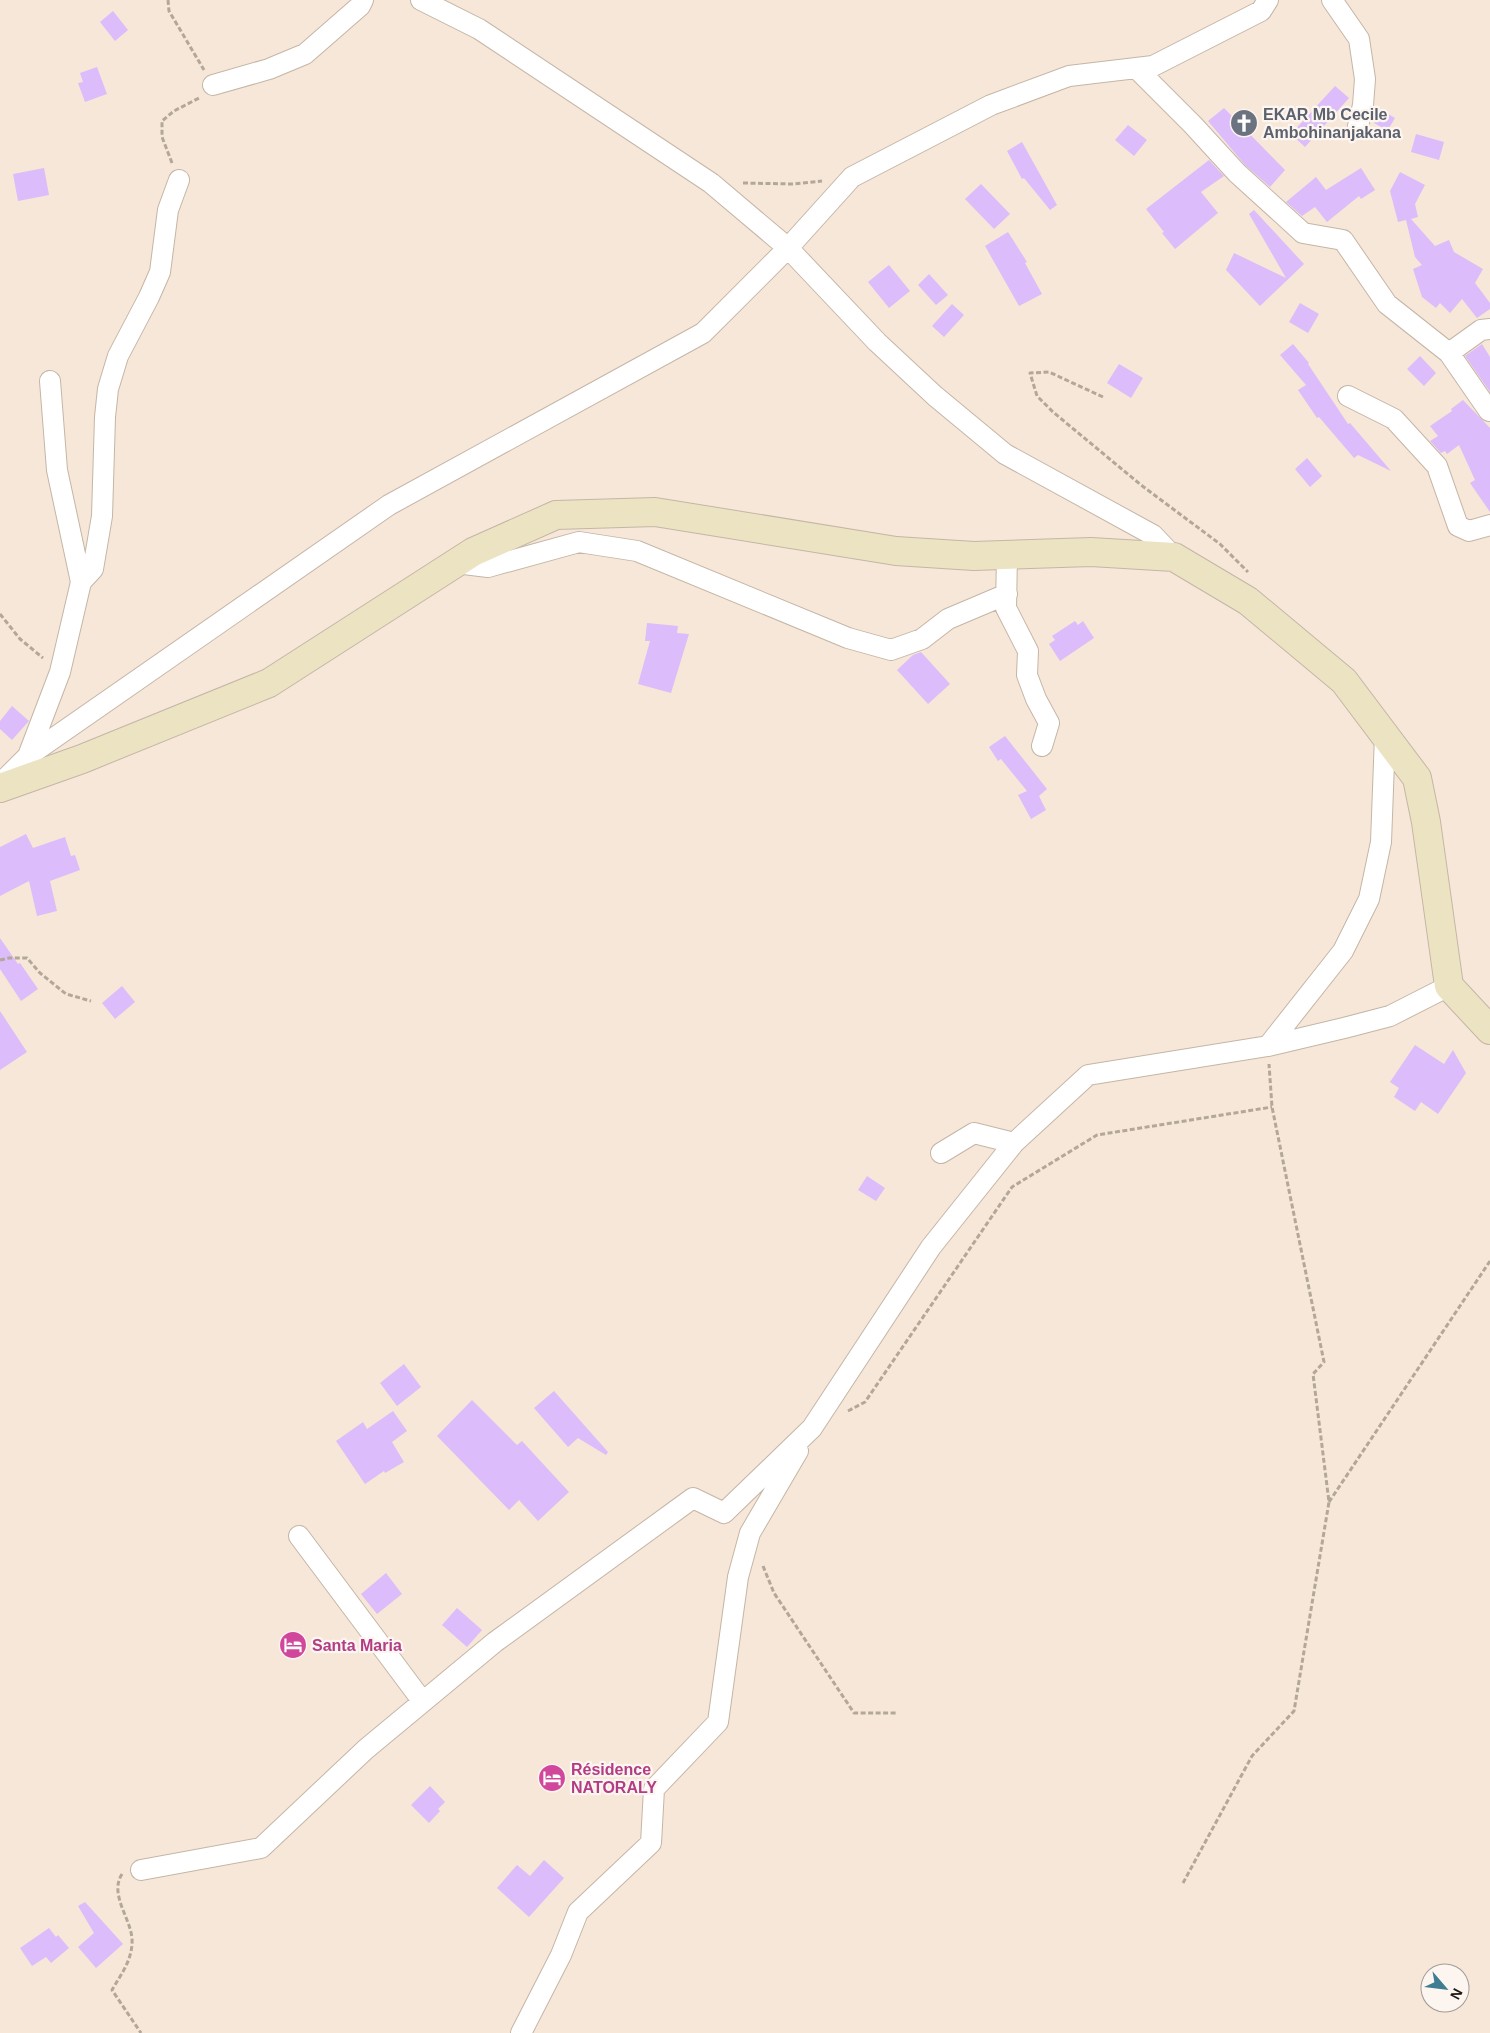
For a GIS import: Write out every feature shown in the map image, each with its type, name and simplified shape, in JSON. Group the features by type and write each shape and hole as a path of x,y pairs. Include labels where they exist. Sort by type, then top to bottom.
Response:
{"street":[{"path":"213,85 269,69 305,54 360,6 363,0"},
{"path":"421,0 480,29 711,183 788,248 877,342 935,396 1005,454 1153,535 1174,556 1248,601 1344,681 1417,778 1426,822 1449,986 1490,1030"},
{"path":"0,786 28,756 390,505 703,333 788,248 852,177 991,105 1069,76 1153,66 1265,5 1278,0"},
{"path":"1332,0 1358,39 1364,79 1363,105 1358,126"},
{"path":"1136,68 1193,125 1237,173 1303,233 1343,240 1387,304 1449,353 1489,411"},
{"path":"81,582 93,569 102,516 104,427 108,390 118,356 149,298 160,272 168,210 179,180"},
{"path":"1449,353 1481,330 1490,329"},
{"path":"28,756 60,672 81,582 57,470 50,381"},
{"path":"1348,396 1394,419 1437,466 1458,526 1469,531 1490,525"},
{"path":"0,786 82,759 269,683 473,552 556,515 655,512 896,551 974,556 1091,552 1174,556"},
{"path":"456,563 488,567 580,542 637,551 848,638 891,650 922,639 948,619 1006,594"},
{"path":"1007,555 1006,608 1028,650 1027,675 1036,700 1049,723 1042,746"},
{"path":"1268,1046 1343,951 1370,898 1381,842 1385,736"},
{"path":"521,2033 561,1956 578,1912 651,1843 654,1789 718,1722 738,1577 750,1533 812,1428 931,1247 1014,1143 1088,1075 1268,1046 1344,1028 1390,1016 1449,986"},
{"path":"941,1153 974,1133 1014,1143"},
{"path":"141,1870 261,1848 366,1750 495,1642 694,1498 724,1513 812,1428"},
{"path":"300,1536 423,1702"}],"path":[{"path":"168,0 169,11 213,85 203,96 174,111 162,120 162,137 179,180"},
{"path":"711,183 793,184 852,177"},
{"path":"1103,397 1049,372 1030,373 1037,396 1054,412 1141,485 1220,544 1253,576"},
{"path":"0,614 20,639 60,672"},
{"path":"0,960 27,958 40,973 66,994 91,1001"},
{"path":"1183,1883 1252,1756 1294,1711 1329,1502 1313,1374 1324,1362 1272,1108 1268,1046"},
{"path":"848,1411 866,1402 1012,1187 1097,1135 1272,1108"},
{"path":"1329,1502 1490,1261"},
{"path":"750,1533 774,1593 854,1713 896,1712"},
{"path":"141,1870 123,1872 119,1879 120,1904 130,1926 133,1943 129,1960 112,1990 141,2033"}],"building":[{"path":"113,11 128,30 115,41 100,22"},
{"path":"97,67 107,94 85,102 78,83 83,82 80,73"},
{"path":"1335,86 1349,98 1305,147 1291,134"},
{"path":"1224,108 1285,170 1270,187 1245,165 1208,121"},
{"path":"1381,110 1395,118 1389,128 1383,128 1374,123"},
{"path":"1128,125 1147,140 1134,156 1115,140"},
{"path":"1416,134 1444,142 1439,160 1411,152"},
{"path":"1022,142 1057,205 1050,210 1024,178 1022,179 1007,151"},
{"path":"1209,160 1224,176 1201,192 1218,213 1175,249 1146,209"},
{"path":"44,168 49,195 18,201 13,174"},
{"path":"1361,168 1375,190 1361,199 1359,196 1327,222 1315,207 1302,216 1286,202 1316,177 1326,190"},
{"path":"1400,172 1425,185 1415,204 1418,217 1411,219 1435,246 1449,240 1454,252 1483,269 1475,283 1490,303 1490,309 1477,318 1462,299 1450,313 1440,303 1436,308 1422,297 1413,269 1422,265 1415,257 1406,220 1398,222 1390,191"},
{"path":"981,184 1010,214 994,229 965,199"},
{"path":"1254,210 1304,264 1260,306 1226,270 1234,253 1286,278 1249,214"},
{"path":"1008,232 1027,262 1025,263 1042,294 1019,306 985,246"},
{"path":"889,265 910,291 889,308 868,282"},
{"path":"929,274 948,295 936,305 918,285"},
{"path":"1300,303 1319,314 1308,333 1289,322"},
{"path":"952,304 964,315 944,337 932,326"},
{"path":"1293,344 1309,363 1348,424 1350,423 1391,471 1358,455 1354,458 1319,417 1317,418 1298,390 1306,385 1280,355"},
{"path":"1482,344 1490,357 1490,392 1465,356"},
{"path":"1420,356 1436,373 1424,386 1407,369"},
{"path":"1119,364 1143,378 1131,398 1107,383"},
{"path":"1463,400 1490,428 1490,512 1470,483 1475,480 1459,445 1447,454 1445,451 1441,453 1430,441 1438,436 1430,426 1452,411 1451,409"},
{"path":"1307,458 1322,476 1310,487 1295,469"},
{"path":"1075,621 1078,625 1083,621 1094,638 1060,661 1049,644 1055,640 1052,636"},
{"path":"647,623 678,626 677,633 689,634 671,693 638,684 650,641 645,641"},
{"path":"921,652 950,684 928,704 897,670 913,655"},
{"path":"12,706 29,721 12,740 0,729 0,721"},
{"path":"1005,736 1047,789 1039,796 1046,810 1031,819 1018,795 1027,791 1001,759 998,761 989,747"},
{"path":"26,834 33,848 65,837 71,856 75,855 80,870 50,881 57,911 37,916 29,881 0,896 0,847"},
{"path":"0,938 38,989 21,1001 0,969"},
{"path":"122,986 135,1002 115,1019 102,1003"},
{"path":"0,1011 27,1052 0,1070"},
{"path":"1415,1045 1444,1064 1453,1050 1466,1073 1438,1114 1421,1102 1415,1111 1394,1097 1399,1088 1390,1082"},
{"path":"867,1176 885,1188 876,1201 858,1190"},
{"path":"404,1364 421,1387 397,1406 380,1383"},
{"path":"554,1391 608,1452 606,1455 578,1438 568,1447 534,1408"},
{"path":"472,1400 517,1445 522,1441 569,1492 538,1521 519,1500 509,1510 437,1436"},
{"path":"393,1411 407,1431 392,1442 404,1462 385,1473 384,1471 365,1484 336,1441 363,1422 367,1429"},
{"path":"386,1573 402,1594 377,1614 361,1594"},
{"path":"457,1608 482,1630 467,1647 442,1625"},
{"path":"430,1786 445,1802 429,1823 411,1805"},
{"path":"544,1860 564,1878 529,1917 497,1888 517,1865 530,1876"},
{"path":"85,1902 123,1944 96,1968 78,1947 94,1933 78,1906"},
{"path":"49,1928 69,1948 51,1963 46,1957 32,1966 20,1948"}],"place":[{"name":"EKAR Mb Cecile Ambohinanjakana","path":"1244,123"},
{"name":"Santa Maria","path":"293,1645"},
{"name":"Résidence NATORALY","path":"552,1778"}]}
